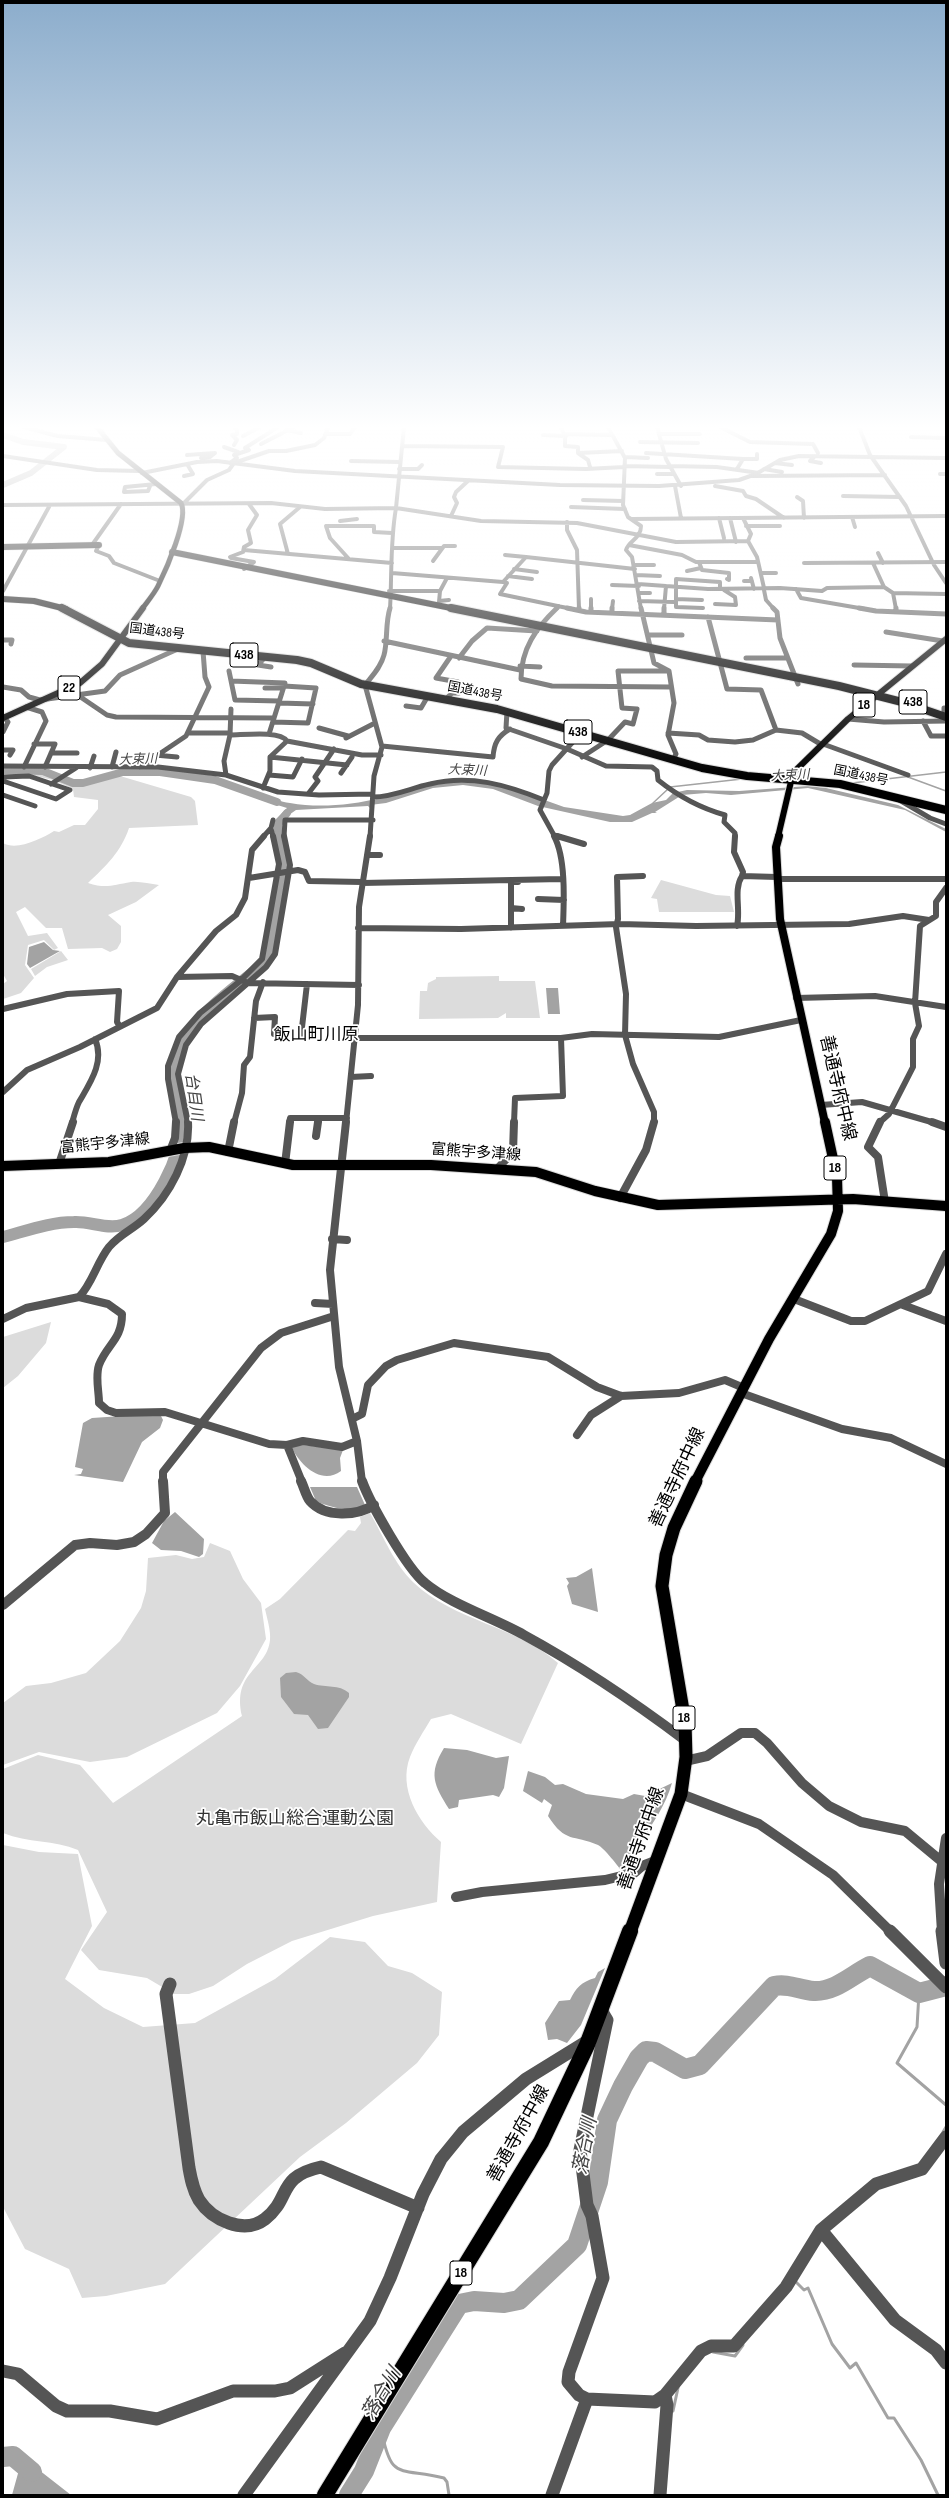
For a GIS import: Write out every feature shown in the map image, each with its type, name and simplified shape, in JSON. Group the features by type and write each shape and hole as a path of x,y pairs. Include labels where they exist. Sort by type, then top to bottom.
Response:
{"highway":[{"path":"3,547 95,545"},
{"name":"438","path":"173,551 439,602 541,627"},
{"name":"438","path":"389,593 541,627 651,646 796,678 878,694 945,716"},
{"name":"国道438号","path":"3,599 34,601 61,607 98,625 121,640 135,644 311,663 365,685 446,699 507,712 673,760 732,774 789,785 840,784 946,810"}],"main road":[{"name":"22","path":"4,717 87,678 102,664 153,595 175,544"},
{"name":"18","path":"789,785 792,773 823,745 848,719 944,640"},
{"name":"善通寺府中線","path":"325,2495 541,2142 590,2045 601,2010 658,1860 681,1794 686,1761 686,1741 679,1682 664,1610 663,1572 680,1512 742,1390 831,1234 838,1200 837,1177 780,924 776,847 786,810 789,785"},
{"name":"富熊宇多津線","path":"3,1166 122,1160 185,1148 209,1147 285,1164 431,1165 497,1169 545,1174 620,1198 652,1204 678,1206 838,1200 946,1206"}],"street":[{"path":"249,565 254,562 230,557 244,550 244,547 250,544"},
{"path":"285,544 288,554"},
{"path":"336,544 349,559"},
{"path":"393,544 392,572 389,593 390,608 386,620 382,661 365,685 368,690 375,724 382,746 381,755 374,776 373,820 362,882 358,928 359,985 343,1164 332,1240 330,1270 339,1367 352,1418 362,1482 403,1558 424,1583 441,1594 501,1622 554,1651 624,1695 686,1741"},
{"path":"573,544 576,546 578,564 579,610"},
{"path":"749,544 758,562 766,600 778,612 778,620 786,658 796,678"},
{"path":"924,544 933,562 946,583"},
{"path":"95,545 96,551 110,556 114,563 160,581"},
{"path":"393,548 436,545 442,548 455,546"},
{"path":"669,671 654,663 642,614 632,557 626,550 628,545 682,555 699,562 758,562"},
{"path":"3,591 26,546"},
{"path":"433,562 442,548"},
{"path":"244,550 264,553 392,563"},
{"path":"249,565 264,553"},
{"path":"878,553 883,563"},
{"path":"505,555 578,564 634,567 654,565"},
{"path":"503,582 526,557"},
{"path":"699,562 701,568"},
{"path":"804,563 946,562"},
{"path":"873,563 884,587 893,593 946,594"},
{"path":"687,571 701,568 702,570 729,573 729,580 727,579"},
{"path":"514,569 537,572"},
{"path":"526,579 531,571"},
{"path":"392,572 503,582 507,583 500,594 591,612 778,620"},
{"path":"675,572 677,576 687,576 687,580"},
{"path":"760,573 776,573"},
{"path":"636,575 660,576"},
{"path":"508,576 532,579"},
{"path":"447,578 440,591 439,602 450,600"},
{"path":"703,608 676,607 676,580 705,579 720,582 721,589"},
{"path":"744,581 752,580 754,589"},
{"path":"612,585 658,584 693,590 736,588 822,591 827,588 884,587"},
{"path":"664,615 666,586"},
{"path":"715,604 739,605 735,596 721,589"},
{"path":"796,589 801,598 876,611 946,614"},
{"path":"389,593 440,591"},
{"path":"639,593 650,593"},
{"path":"893,593 896,611"},
{"path":"722,596 735,596"},
{"path":"591,599 591,612"},
{"path":"640,601 665,602 702,600"},
{"path":"612,613 613,601"},
{"path":"559,606 524,649 520,668 521,679 552,686 620,687 637,690 652,690 672,687"},
{"path":"708,617 727,689 761,690 776,730"},
{"path":"459,658 472,641 487,628 541,627"},
{"path":"886,632 944,640"},
{"path":"648,635 682,635"},
{"path":"3,640 12,640 11,644"},
{"path":"384,641 404,644 459,658 520,668 540,668"},
{"path":"7,679 3,687 21,690 35,699 79,696 105,691 109,685 125,673 180,648"},
{"path":"188,734 209,687 204,677 202,651"},
{"path":"748,652 748,658 786,658"},
{"path":"770,652 771,658"},
{"path":"446,699 452,692 460,693 458,682 455,680 436,678 451,656"},
{"path":"265,657 258,666 272,667"},
{"path":"854,665 912,666"},
{"path":"229,671 235,700 313,704"},
{"path":"582,757 606,741 624,722 633,724 637,709 622,708 618,671 669,671"},
{"path":"669,671 674,708 668,733 676,754 673,760"},
{"path":"266,682 268,676"},
{"path":"231,681 285,682 269,734"},
{"path":"546,682 562,683 569,686"},
{"path":"79,696 107,715 195,719 229,718 308,723 316,688 265,688"},
{"path":"406,708 421,708 428,696"},
{"path":"24,767 34,744 43,735 46,721 42,712 26,707"},
{"path":"226,775 228,771 224,761 225,749 230,734 229,718 231,710"},
{"path":"507,712 506,728 567,749 582,757 606,766 650,767 657,771 658,780 681,796 710,811 725,815 724,822 735,833 734,848 744,872 737,884 740,914 737,926"},
{"path":"915,727 945,716 946,730"},
{"path":"3,732 8,722 4,717"},
{"path":"848,719 924,724"},
{"path":"319,728 347,737 375,724"},
{"path":"924,724 931,736 946,736"},
{"path":"382,746 493,756 494,746 500,735 510,729"},
{"path":"668,733 699,735 711,741 735,742 754,740 776,730 802,733 812,741 844,750 908,775"},
{"path":"563,926 564,900 559,845 555,835 541,813 549,771 581,733"},
{"path":"140,767 155,755 188,734 279,735 287,741 362,755 381,755"},
{"path":"263,788 268,775 270,757 287,741"},
{"path":"34,744 55,744 45,768"},
{"path":"673,747 684,752"},
{"path":"308,794 318,781 315,778 334,749"},
{"path":"3,750 13,750 10,755"},
{"path":"112,767 116,752"},
{"path":"51,753 74,753 66,768"},
{"path":"650,767 654,754"},
{"path":"155,755 177,757"},
{"path":"90,768 94,756"},
{"path":"270,757 302,759 347,765"},
{"path":"341,773 352,757"},
{"path":"268,775 293,777 302,759"},
{"path":"113,760 123,760"},
{"path":"3,766 45,768 158,767 226,775 263,788 308,794 373,799 433,782 465,779 496,782 543,802"},
{"path":"53,782 76,768"},
{"path":"3,777 29,776 53,782 70,790 56,799 3,781"},
{"path":"20,801 34,792"},
{"path":"3,795 35,806"},
{"path":"896,798 930,818 946,824"},
{"path":"273,823 283,823 285,820 373,820"},
{"path":"79,1297 84,1292 95,1265 118,1236 144,1219 169,1191 185,1148 188,1115 179,1085 178,1050 243,981 265,955 278,861 273,823"},
{"path":"3,1092 27,1070 95,1039 119,1025 157,1008 177,976 216,931 236,915 245,898 252,850 273,823"},
{"path":"171,1151 176,1137 178,1123 167,1081 167,1070 178,1050 187,1027 243,981 271,962 275,954 287,872 290,865 282,830 283,823"},
{"path":"555,835 584,844"},
{"path":"368,855 380,855"},
{"path":"249,878 304,871 309,881 362,882 562,879"},
{"path":"620,1198 643,1156 654,1124 652,1106 633,1064 625,1035 626,994 616,925 618,920 617,877 643,876"},
{"path":"742,876 777,878 946,879"},
{"path":"511,928 511,882 521,882"},
{"path":"885,1202 878,1158 868,1147 880,1124 890,1111 913,1067 913,1039 919,1026 915,1003 916,965 919,957 920,926 936,916 936,902 946,888"},
{"path":"511,895 520,895"},
{"path":"538,899 564,900"},
{"path":"511,908 522,908"},
{"path":"358,928 426,930 616,925 737,926 858,923 895,916 914,916 930,920"},
{"path":"177,976 228,976 243,981 359,985"},
{"path":"228,1152 234,1115 242,1093 244,1065 250,1056 258,994 263,982"},
{"path":"301,1036 307,984"},
{"path":"3,1009 67,994 119,991 117,1022 119,1025"},
{"path":"796,998 875,996 946,1007"},
{"path":"254,1018 275,1017 274,1034"},
{"path":"354,1038 561,1038 592,1034 719,1037 737,1035 801,1020"},
{"path":"497,1169 514,1152 515,1098 563,1096 561,1038"},
{"path":"60,1162 79,1102 86,1096 96,1068 98,1049 95,1039"},
{"path":"351,1076 371,1076"},
{"path":"820,1105 862,1102 890,1111 923,1118 946,1127"},
{"path":"285,1164 290,1118 347,1118"},
{"path":"316,1136 318,1118"},
{"path":"332,1240 347,1240"},
{"path":"794,1299 829,1314 859,1322 903,1305 928,1291 946,1254"},
{"path":"3,1319 26,1308 79,1297 104,1302 117,1309 122,1314 122,1333 99,1366 99,1403 107,1410 116,1413 165,1412 269,1444 286,1445 303,1441 342,1447 356,1441"},
{"path":"315,1303 333,1304"},
{"path":"903,1305 946,1321"},
{"path":"3,1605 75,1545 85,1542 129,1545 145,1536 166,1513 163,1472 261,1348 281,1333 334,1316"},
{"path":"352,1418 362,1414 368,1385 386,1366 397,1360 454,1343 548,1357 596,1387 621,1396 678,1393 725,1380 742,1390 842,1429 891,1438 931,1455 946,1464"},
{"path":"577,1435 591,1415 621,1396"},
{"path":"286,1445 309,1500 314,1505 347,1514 359,1513 374,1505"},
{"path":"686,1761 706,1759 721,1749 732,1736 739,1733 753,1733 765,1740 799,1781 828,1804 860,1821 899,1828 908,1833 940,1860"},
{"path":"681,1794 759,1824 834,1876 943,1984"},
{"path":"946,1838 940,1860 938,1876 946,1964"},
{"path":"456,1897 482,1892 606,1880 634,1873 642,1866 658,1860"},
{"path":"170,1984 166,1994 189,2162 196,2192 207,2209 222,2220 242,2228 258,2224 270,2213 293,2177 306,2169 321,2167 418,2208"},
{"path":"601,2010 607,2020 580,2150 603,2278 569,2372 568,2382 580,2395 587,2399 655,2402 665,2395 701,2351 711,2346 734,2346 786,2287 821,2230 876,2184 922,2170 946,2137"},
{"path":"244,2495 370,2321 418,2208 441,2159 463,2132 526,2079 590,2045"},
{"path":"821,2230 895,2320 936,2350 946,2363"},
{"path":"3,2371 18,2374 56,2406 67,2411 110,2411 157,2419 233,2391 275,2391 290,2388 349,2350"},
{"path":"660,2495 667,2405 665,2395"},
{"path":"552,2495 584,2412 587,2399"}],"green space":[{"path":"3,773 40,773 70,784 81,784 108,777 120,776 191,797 195,801 198,825 129,828 126,837 117,851 107,864 88,883 100,886 131,882 159,885 136,902 108,915 121,926 121,942 117,949 110,952 102,948 68,949 62,928 46,928 25,907 16,912 28,936 47,933 58,948 54,950 44,940 28,945 25,965 34,978 21,993 3,999 3,984 7,981 3,974 3,843 15,846 22,845 54,831 59,832 74,825 85,825 98,809 98,800 74,797 73,789 53,780 31,775"},
{"path":"661,880 716,895 730,896 734,912 659,912 657,899 651,898"},
{"path":"61,951 68,960 47,967 35,976 31,969"},
{"path":"499,976 499,981 535,981 540,1018 506,1018 506,1013 498,1018 419,1019 420,991 427,991 428,983 436,979 436,977"},
{"path":"51,1322 46,1343 18,1376 3,1388 3,1337"},
{"name":"丸亀市飯山総合運動公園","path":"370,1513 390,1550 407,1576 430,1596 466,1615 524,1640 542,1650 558,1663 521,1744 451,1714 431,1719 414,1747 407,1769 408,1792 412,1804 425,1825 441,1842 437,1902 373,1916 292,1941 247,1964 213,1986 189,1994 174,1994 147,1978 99,1970 81,1950 107,1912 78,1850 3,1833 3,1769 38,1755 80,1765 113,1803 242,1716 240,1701 242,1689 251,1672 268,1650 270,1636 265,1609 280,1599 348,1530 355,1531 361,1523 360,1517"},
{"path":"210,1543 230,1551 243,1579 261,1603 266,1639 240,1686 217,1713 127,1757 90,1762 39,1752 3,1765 3,1703 26,1686 51,1683 86,1673 120,1641 141,1608 146,1591 148,1558 176,1555 192,1559 204,1557"},
{"path":"3,1845 39,1852 78,1854 92,1926 65,1979 104,2008 143,2027 195,2023 275,1979 330,1937 365,1942 388,1966 412,1973 442,1992 439,2035 417,2063 346,2123 300,2157 165,2284 106,2296 82,2298 69,2269 25,2249 3,2207"}],"shaded area":[{"path":"440,782 497,783 564,807 623,816 630,815 652,803 666,800 673,793 687,790 739,791 808,786 826,788 898,805 946,829 946,832 905,810 808,788 731,795 706,793 682,795 655,812 657,813 652,813 632,822 610,822 538,806 493,789 463,785 433,788 386,803 370,805 370,808 368,806 296,810 286,817 280,825 273,825 276,819 287,808 258,799 264,795 283,802 309,805 347,804 385,797"},
{"path":"44,942 53,950 60,951 30,968 27,964 29,947"},
{"path":"546,988 558,988 560,1014 548,1014"},
{"path":"137,1415 161,1416 163,1420 160,1428 142,1442 123,1482 74,1475 81,1474 83,1469 75,1467 83,1423 92,1418"},
{"path":"304,1445 343,1450 340,1458 341,1471 333,1475 326,1476 312,1471 299,1460 291,1446"},
{"path":"310,1487 357,1487 365,1505 354,1509 341,1509 327,1505 316,1501"},
{"path":"175,1512 204,1539 203,1554 199,1557 181,1551 161,1550 152,1543 164,1521"},
{"path":"592,1568 598,1612 572,1604 567,1586 569,1583 566,1578 576,1577"},
{"path":"296,1672 314,1684 341,1688 349,1693 349,1697 328,1728 318,1729 308,1715 294,1714 281,1697 280,1678 286,1673"},
{"path":"444,1748 467,1750 496,1758 509,1756 504,1788 499,1797 493,1795 459,1800 458,1807 449,1809 440,1793 435,1779 436,1765"},
{"path":"528,1771 545,1777 555,1785 563,1784 586,1794 623,1799 634,1794 645,1796 672,1783 663,1806 642,1841 632,1862 623,1873 601,1847 565,1835 554,1825 548,1816 552,1805 544,1799 542,1803 523,1791"},
{"path":"605,1968 581,2025 567,2043 557,2039 548,2040 545,2023 559,2001 570,2000 574,1992 580,1986 586,1981 595,1978 598,1972"},
{"path":"22,2459 30,2463 71,2495 12,2495"}],"waterway":[{"name":"大束川","path":"3,770 43,771 73,783 83,783 123,772 160,772 215,780 277,802"},
{"path":"852,783 946,772"},
{"path":"908,777 946,791"},
{"path":"670,787 742,779"},
{"path":"653,803 668,789"},
{"name":"台目川","path":"278,836 278,824 287,813"},
{"name":"台目川","path":"183,1123 174,1087 173,1075 176,1057 183,1040 194,1024 207,1010 267,960 271,951 284,864 278,836"},
{"name":"台目川","path":"3,1237 38,1227 65,1222 116,1226 122,1225 134,1219 156,1196 172,1166 178,1150 183,1123"},
{"name":"落合川","path":"349,2495 364,2471 381,2428 459,2304 474,2301 504,2303 519,2300 577,2245 598,2182 607,2120 623,2086 639,2058 646,2051 655,2052 685,2069 700,2065 774,1986 784,1985 814,1991 822,1991 836,1986 870,1966 919,1993 946,1986"},
{"path":"919,1993 917,2027 897,2063 946,2105"},
{"path":"943,2132 946,2127"},
{"path":"796,2282 804,2290 808,2288 832,2344 850,2368 856,2363 888,2418 894,2418 921,2460 938,2495"},
{"path":"713,2352 735,2356 743,2345"},
{"path":"673,2411 678,2388"},
{"path":"381,2428 385,2445 393,2465 406,2472 444,2478 447,2482 449,2495"},
{"name":"落合川","path":"3,2457 13,2456 32,2472"}],"district":[{"name":"飯山町川原","path":"316,1036"}]}
